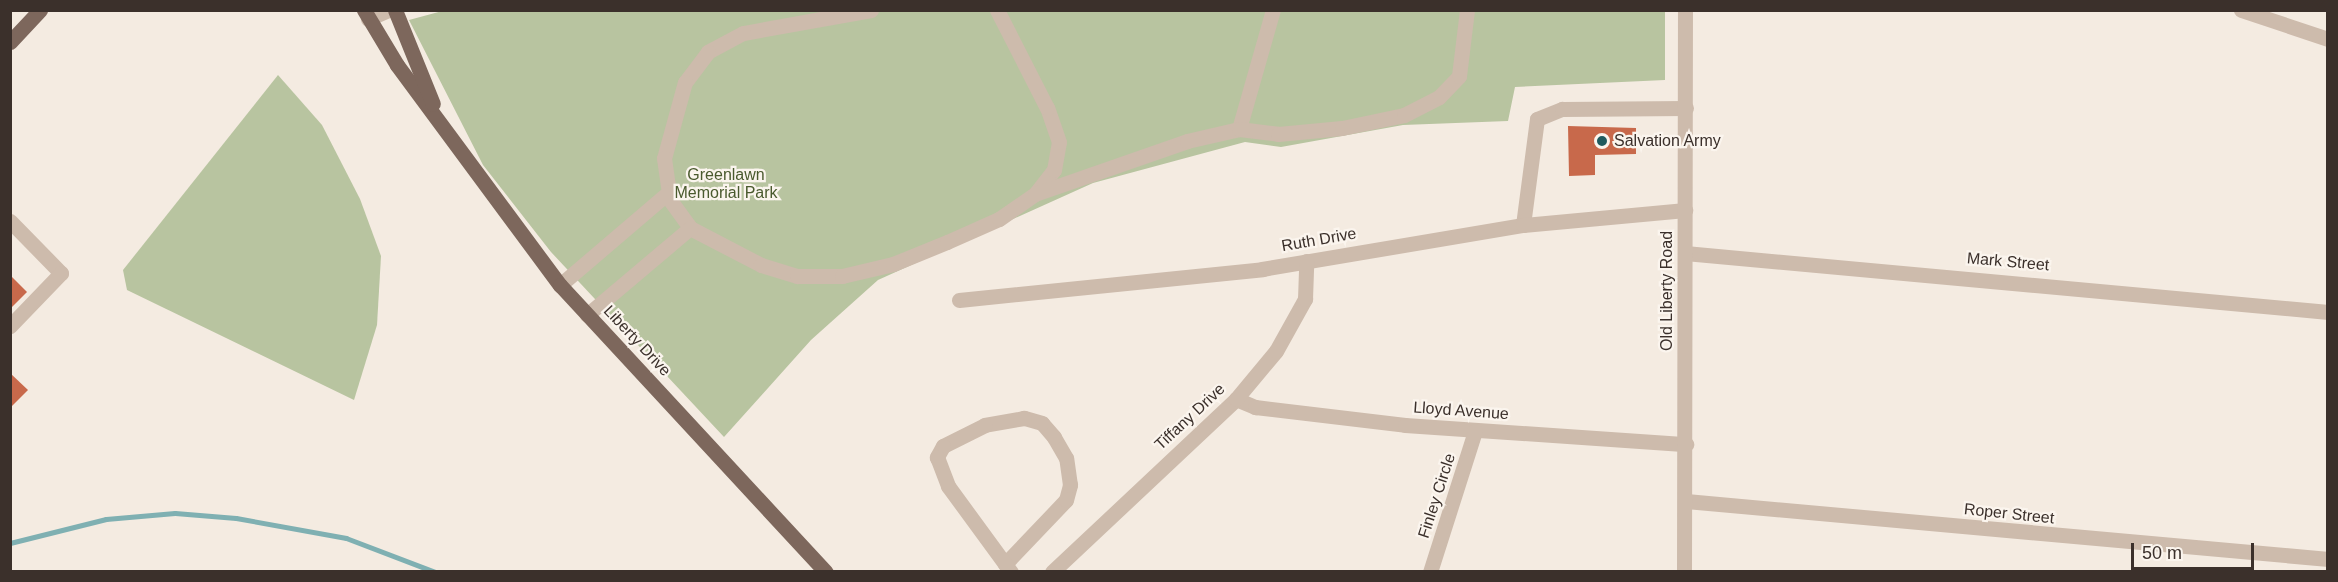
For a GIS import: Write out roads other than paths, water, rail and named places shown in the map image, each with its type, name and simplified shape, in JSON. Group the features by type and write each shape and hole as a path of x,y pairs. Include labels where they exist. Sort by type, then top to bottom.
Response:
{"main road":[{"path":"10,42 40,10"},
{"name":"Liberty Drive","path":"395,10 440,120"},
{"name":"Liberty Drive","path":"366,15 560,285 826,572"}],"street":[{"path":"366,15 388,10"},
{"path":"871,10 743,33 708,52 685,82 670,124 664,158 669,192 690,228 761,266 798,276 842,276 893,264 999,219 1035,194 1187,141 1239,129 1278,134 1342,128 1404,115 1439,98 1459,76 1467,10"},
{"path":"997,10 1047,108 1059,142 1054,170 1035,194"},
{"path":"1239,129 1273,10"},
{"name":"Old Liberty Road","path":"1684,572 1686,501 1685,10"},
{"path":"2241,10 2328,39"},
{"path":"1524,217 1537,119 1562,109 1686,108"},
{"path":"560,285 669,192"},
{"name":"Ruth Drive","path":"959,300 1306,261 1524,217 1685,210"},
{"path":"10,221 61,273 10,326"},
{"path":"587,315 690,228"},
{"name":"Mark Street","path":"1685,253 2328,312"},
{"name":"Tiffany Drive","path":"1052,572 1236,399 1294,324 1305,298 1306,261"},
{"name":"Lloyd Avenue","path":"1236,399 1255,407 1322,416 1475,431 1686,444"},
{"path":"1024,418 1042,423 1054,437 1066,458 1070,485 1066,500 1008,568 948,486 937,457 943,446 985,425 1024,418"},
{"name":"Finley Circle","path":"1430,572 1475,431"},
{"name":"Roper Street","path":"1686,501 2328,559"}],"waterway":[{"path":"10,543 106,519 175,513 236,518 346,538 435,572"}],"place":[{"name":"Salvation Army","path":"1602,141"}],"park label":[{"name":"Greenlawn Memorial Park","path":"726,184"}]}
